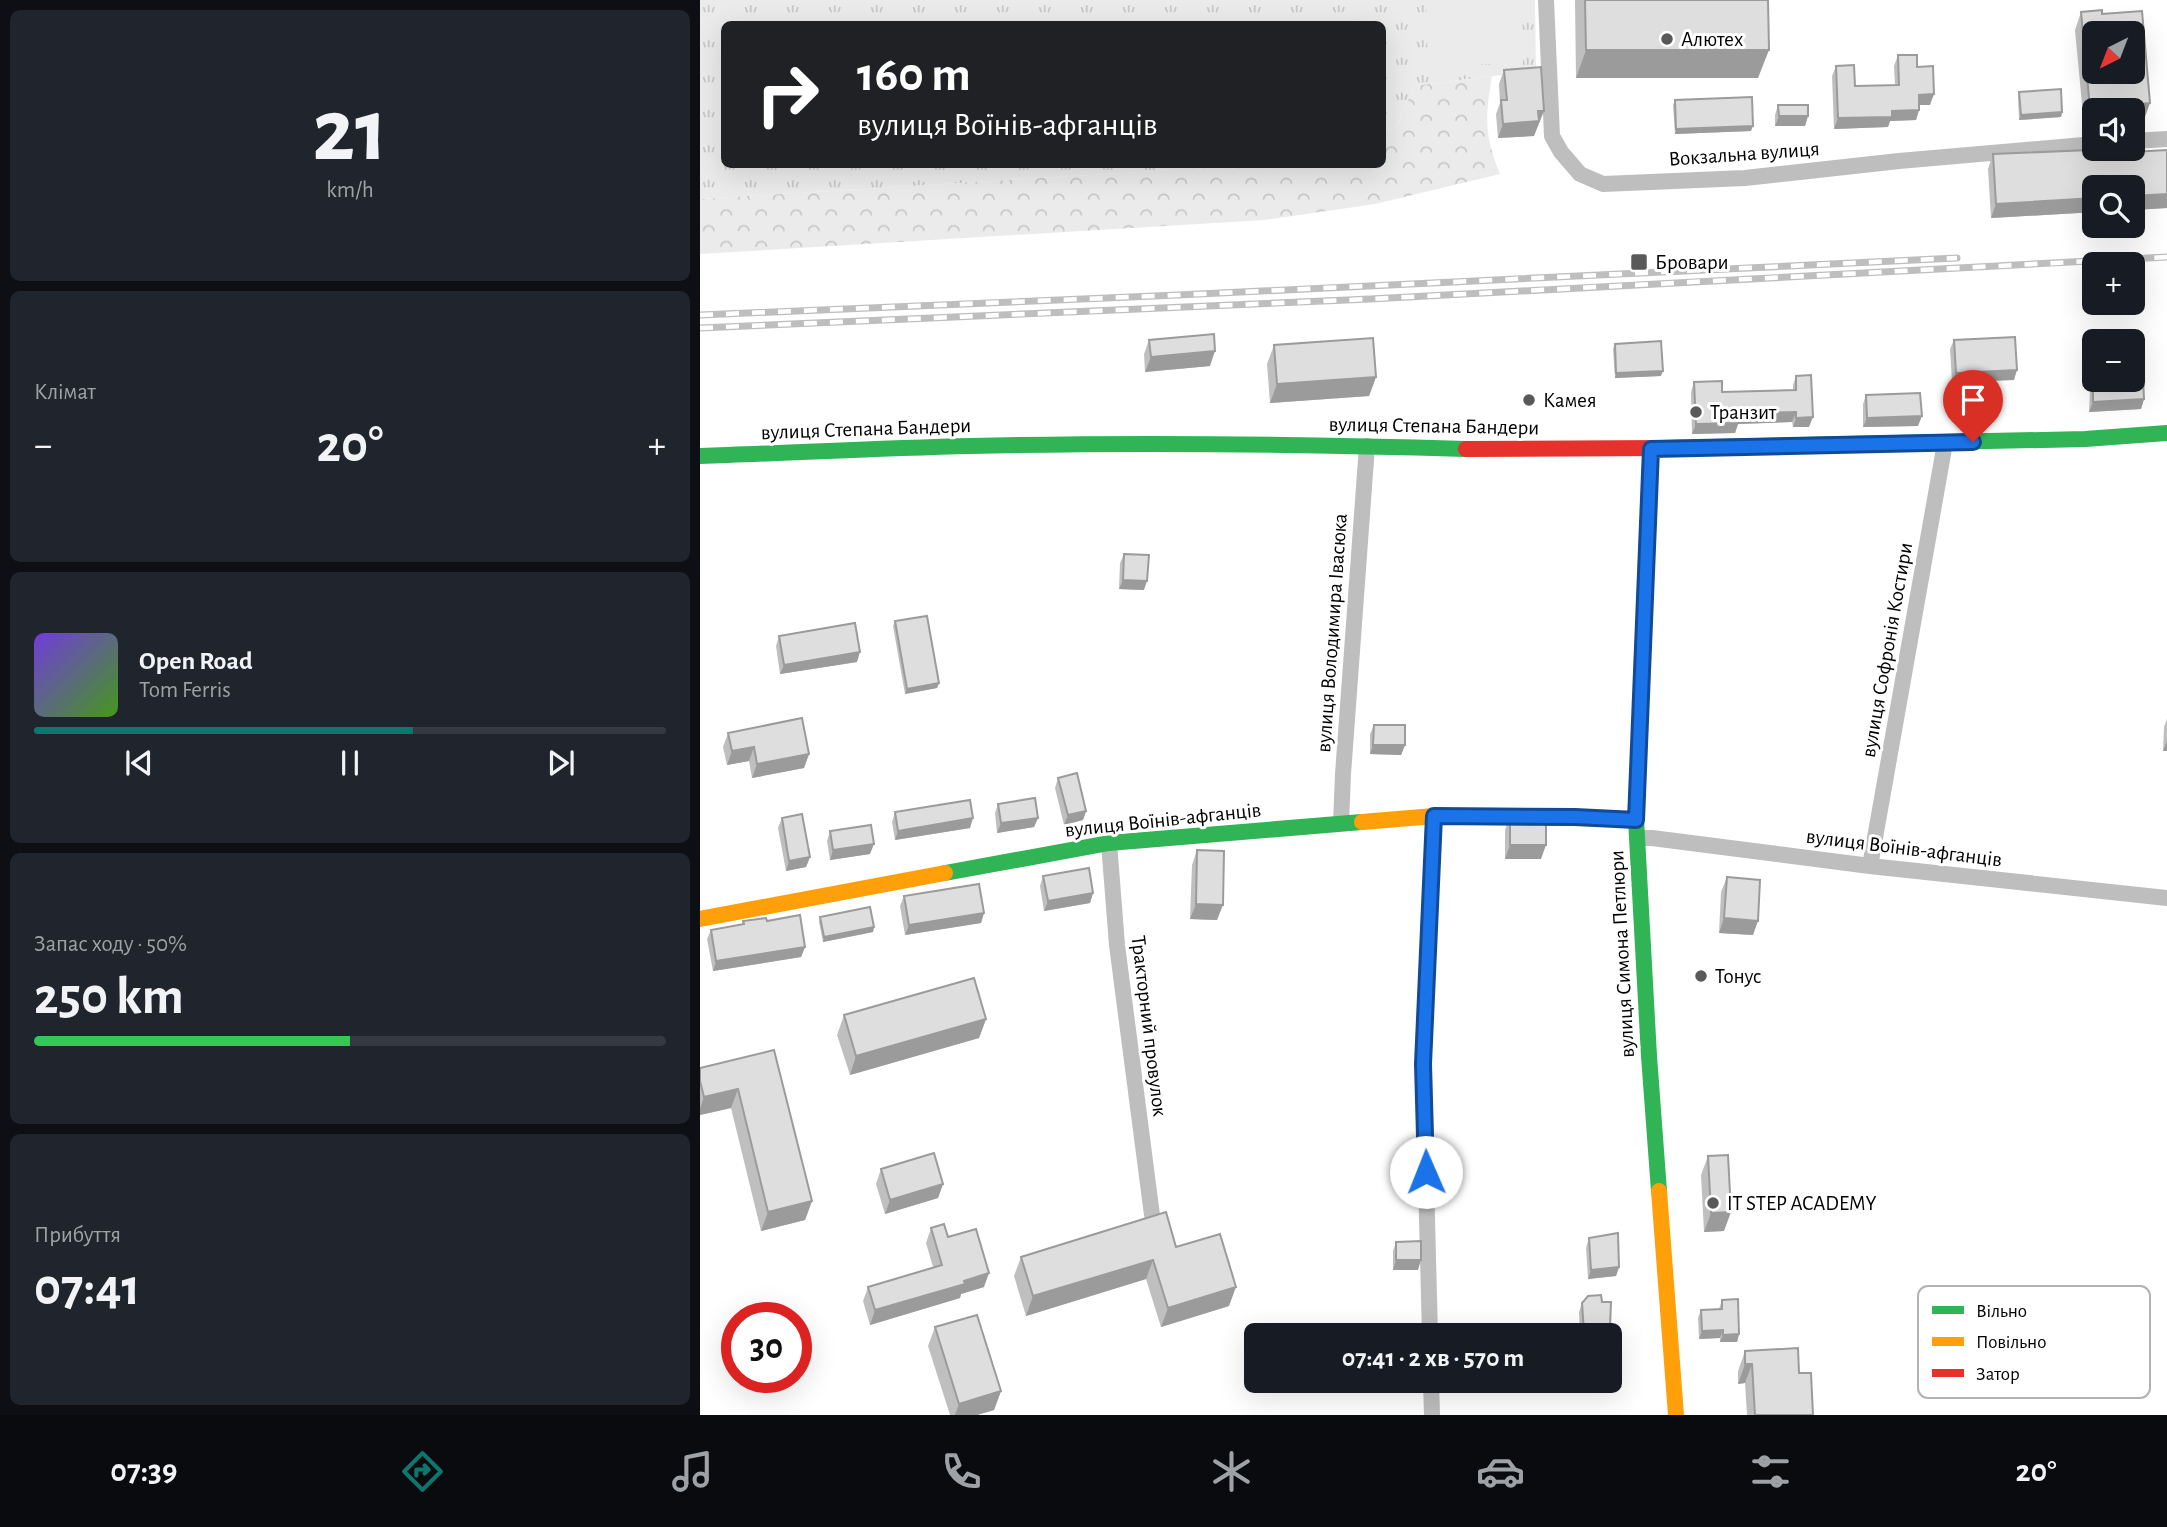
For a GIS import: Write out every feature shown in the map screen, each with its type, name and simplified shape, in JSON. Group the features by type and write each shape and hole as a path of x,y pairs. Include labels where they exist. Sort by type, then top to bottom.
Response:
{"street":[{"name":"Вокзальна вулиця","path":"1546,0 1552,136 1580,174 1604,184 1745,178 2082,145"},
{"path":"2145,140 2167,138"},
{"name":"вулиця Степана Бандери","path":"700,456 1022,445 1242,444 1474,449 1651,449 2085,439 2167,433"},
{"name":"вулиця Софронія Костири","path":"1870,866 1945,443"},
{"name":"вулиця Володимира Івасюка","path":"1341,823 1367,446"},
{"name":"вулиця Симона Петлюри","path":"1651,449 1636,820 1649,1056 1676,1415"},
{"path":"1430,1323 1423,1064 1434,816"},
{"name":"вулиця Воїнів-афганців","path":"700,919 1109,842 1434,816 1636,820"},
{"name":"вулиця Воїнів-афганців","path":"1637,838 2167,898"},
{"name":"Тракторний провулок","path":"1109,842 1117,946 1152,1215"},
{"path":"1431,1393 1432,1415"}],"green space":[{"path":"700,0 1535,0 1536,73 1414,86 1397,127 1386,129 1386,21 721,21 721,168 1183,168 700,199"},
{"path":"1426,0 1522,0 1523,63 1428,66"},
{"path":"1492,76 1487,126 1500,174 1375,204 1264,220 700,254 700,199 1183,168 1386,168 1386,129 1397,127 1414,86"}],"building":[{"name":"Алютех","path":"1585,0 1768,0 1769,50 1586,50"},
{"path":"2102,10 2102,14 2142,11 2143,21 2082,23 2081,12"},
{"path":"1898,55 1917,55 1917,67 1933,66 1934,94 1919,95 1919,110 1892,111 1892,117 1838,118 1836,66 1854,65 1855,86 1899,85"},
{"path":"2146,57 2150,103 2145,103 2145,98 2089,98 2088,84 2146,84"},
{"path":"1541,67 1544,111 1538,111 1539,121 1503,124 1501,100 1507,100 1504,70"},
{"path":"2061,89 2062,112 2021,115 2019,92"},
{"path":"1752,97 1753,126 1676,129 1675,100"},
{"path":"1778,105 1808,105 1808,116 1779,116"},
{"path":"2082,150 2082,161 2145,161 2145,151 2167,150 2167,194 2145,195 2145,175 2082,175 2082,199 1996,204 1993,154"},
{"path":"1214,334 1215,351 1151,357 1149,340"},
{"path":"2015,337 2017,370 1956,373 1954,340"},
{"path":"1373,338 1376,377 1277,384 1274,345"},
{"path":"1661,341 1663,371 1616,373 1615,344"},
{"path":"1811,375 1813,417 1796,418 1796,412 1738,414 1739,423 1696,424 1694,382 1722,381 1722,392 1796,390 1796,376"},
{"path":"2093,392 2144,392 2144,399 2093,402"},
{"path":"1920,393 1922,416 1867,418 1866,395"},
{"path":"1124,554 1149,555 1147,581 1123,580"},
{"path":"927,616 939,683 907,689 895,621"},
{"path":"855,623 860,652 784,665 779,636"},
{"path":"802,718 809,754 757,764 754,747 732,751 728,733"},
{"path":"1374,725 1405,725 1405,745 1373,745"},
{"path":"1077,773 1086,811 1068,815 1058,778"},
{"path":"1035,798 1038,818 1001,823 998,804"},
{"path":"970,800 973,818 898,831 895,812"},
{"path":"802,814 810,857 789,861 782,818"},
{"path":"1510,816 1546,816 1546,845 1510,845"},
{"path":"871,825 874,844 833,850 830,831"},
{"path":"1197,850 1224,851 1223,905 1196,904"},
{"path":"1089,868 1093,893 1048,901 1043,876"},
{"path":"1727,877 1760,880 1758,921 1724,918"},
{"path":"979,884 984,913 909,925 904,896"},
{"path":"870,907 874,927 824,937 820,917"},
{"path":"800,915 805,947 716,961 711,930 744,924 743,921 766,918 767,921"},
{"path":"974,978 986,1019 856,1056 844,1015"},
{"path":"774,1050 812,1201 768,1212 738,1089 704,1097 700,1068"},
{"path":"934,1153 943,1184 890,1200 881,1169"},
{"path":"1728,1155 1731,1212 1711,1213 1708,1156"},
{"path":"1166,1212 1176,1247 1220,1234 1236,1287 1168,1308 1153,1260 1033,1296 1021,1257"},
{"path":"944,1224 948,1237 976,1229 989,1273 964,1281 965,1284 875,1310 868,1287 942,1265 931,1228"},
{"path":"1618,1233 1619,1267 1591,1270 1589,1238"},
{"path":"1421,1241 1421,1260 1396,1260 1396,1242"},
{"path":"1601,1295 1602,1302 1611,1302 1610,1323 1583,1323 1582,1303 1588,1296"},
{"path":"1738,1299 1739,1334 1723,1335 1723,1330 1702,1331 1701,1310 1722,1309 1722,1300"},
{"path":"977,1315 1001,1391 959,1404 935,1327"},
{"path":"1798,1348 1799,1373 1811,1373 1813,1415 1755,1415 1752,1364 1745,1364 1745,1351"}],"railway":[{"path":"700,328 1370,299 2167,257"},
{"path":"700,315 1957,258"}],"traffic: fast":[{"path":"1665,448 2085,439 2167,433"},
{"path":"700,456 1095,444 1466,449"},
{"path":"1651,449 1636,819 1659,1191"},
{"path":"945,873 1109,843 1362,822"}],"traffic: slow":[{"path":"1362,822 1434,816 1636,819"},
{"path":"700,919 945,873"},
{"path":"1659,1191 1676,1415"}],"traffic: jam":[{"path":"1466,449 1665,448"}],"place":[{"name":"Алютех","path":"1667,39"},
{"name":"Бровари","path":"1639,262"},
{"name":"Камея","path":"1529,400"},
{"name":"Транзит","path":"1696,412"},
{"name":"Тонус","path":"1701,976"},
{"name":"IT STEP ACADEMY","path":"1713,1203"}],"route":[{"path":"1426,1172 1423,1064 1434,816 1636,820 1651,449 1973,442"}]}
